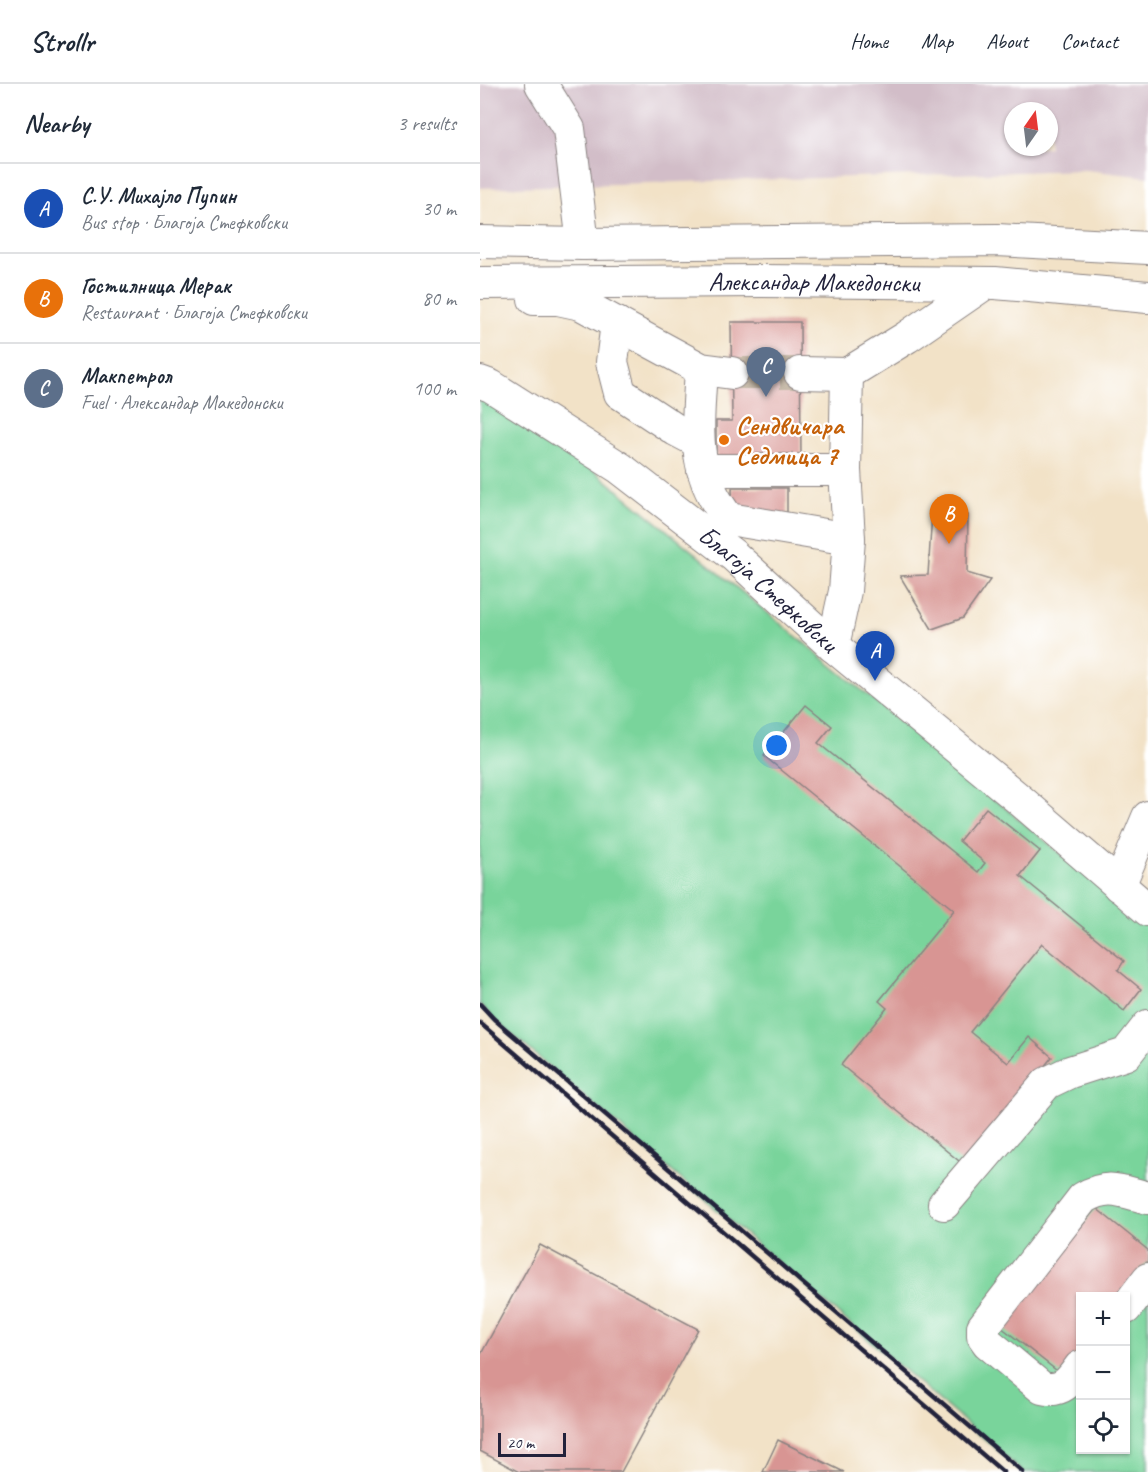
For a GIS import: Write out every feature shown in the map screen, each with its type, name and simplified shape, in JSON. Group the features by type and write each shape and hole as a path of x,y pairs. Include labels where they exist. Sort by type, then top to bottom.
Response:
{"street":[{"path":"541,84 568,129 583,244"},
{"name":"Александар Македонски","path":"480,242 583,244 998,240 1148,248"},
{"name":"Александар Македонски","path":"480,283 773,281 984,284 995,282 1148,297"},
{"path":"800,373 847,374 907,338 984,284"},
{"path":"480,293 502,298 558,299 581,304 701,369 732,373"},
{"path":"616,323 612,362 620,393 676,430 700,456 845,470"},
{"path":"701,369 700,456 715,502 729,519 849,538"},
{"path":"833,646 845,591 849,538 845,470 847,374"},
{"name":"Благоја Стефковски","path":"480,382 491,386 620,468 733,555 833,646 1148,910"},
{"path":"1119,886 1148,817"},
{"path":"944,1204 1047,1083 1070,1072 1126,1054 1148,1026"},
{"path":"1076,1372 1062,1388 1049,1390 1042,1388 988,1343 983,1335 983,1327 1083,1198 1096,1190 1112,1188 1148,1198"},
{"path":"1130,1302 1148,1279"}],"shaded area":[{"path":"480,84 1148,84 1148,177 1086,170 480,188"}],"green space":[{"path":"480,382 491,386 1148,925 1148,1472 1023,1472 494,1019 480,1004"}],"building":[{"path":"731,322 800,322 801,460 716,460 716,421 732,421"},
{"path":"732,488 787,488 787,515 733,515"},
{"path":"932,513 968,515 967,573 990,580 963,618 932,629 900,576 928,575"},
{"path":"806,705 832,726 818,743 978,872 985,863 959,841 986,808 1040,851 1020,876 1124,961 1118,970 1141,989 1124,1011 1042,944 970,1032 1008,1063 1029,1037 1052,1057 964,1165 841,1065 887,1008 879,1001 954,910 764,756"},
{"path":"1096,1208 1148,1250 1148,1261 1124,1292 1076,1292 1076,1354 1061,1374 1001,1327"},
{"path":"540,1245 698,1329 621,1472 519,1472 480,1451 480,1356"},
{"path":"778,1440 844,1472 763,1472"}],"tunnel":[{"path":"732,373 800,373"}],"railway":[{"path":"480,1004 494,1019 1023,1472"},
{"path":"480,1023 1003,1472"}],"place":[{"name":"Макпетрол","path":"766,397"},
{"name":"Сендвичара Седмица 7","path":"724,440"},
{"name":"Гостилница Мерак","path":"949,544"},
{"name":"С.У. Михајло Пупин","path":"875,681"}]}
